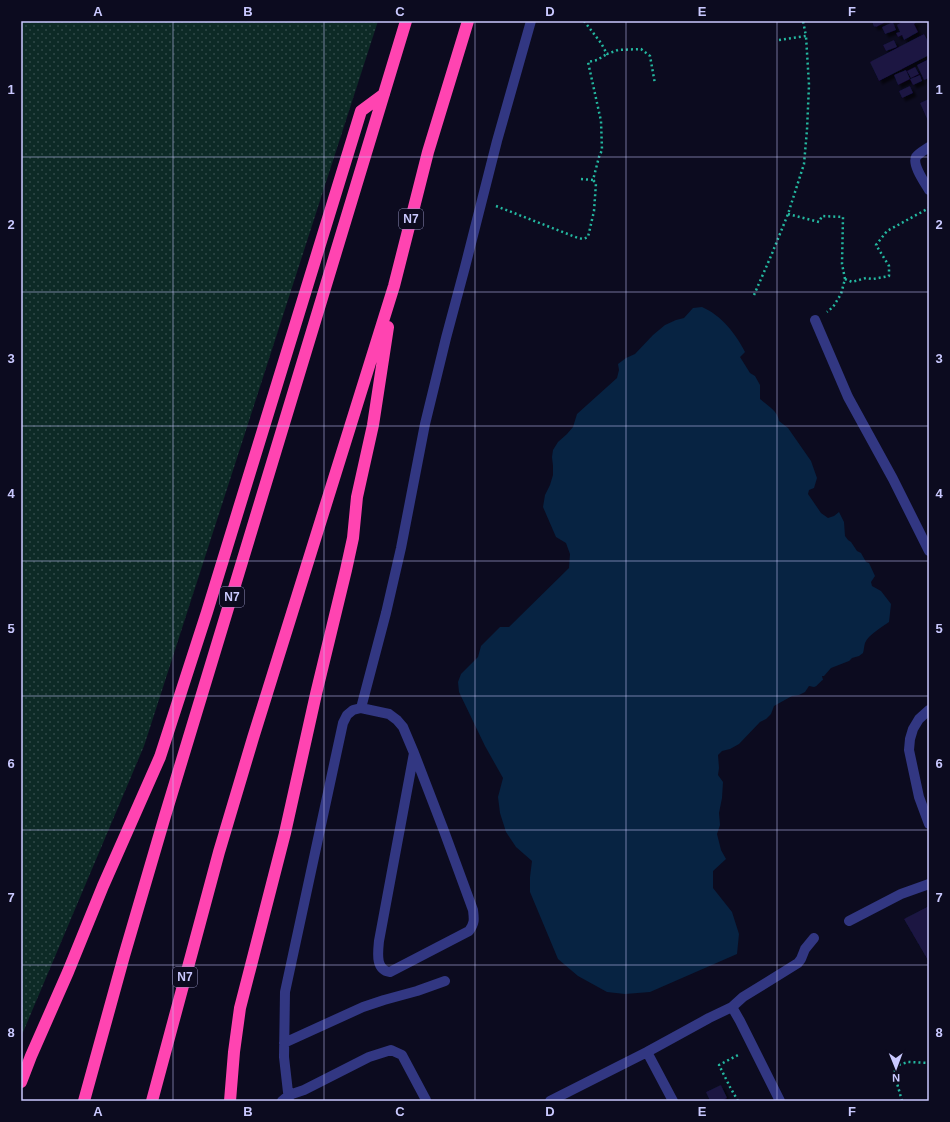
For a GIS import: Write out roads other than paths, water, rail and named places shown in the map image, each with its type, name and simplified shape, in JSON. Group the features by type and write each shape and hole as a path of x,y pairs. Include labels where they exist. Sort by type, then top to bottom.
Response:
{"highway":[{"name":"N7","path":"84,1101 161,830 406,21"},
{"name":"N7","path":"152,1101 219,852 394,286 428,152 468,21"},
{"path":"21,1082 103,886 160,757 210,604 361,111 384,94"},
{"path":"230,1101 234,1052 240,1008 285,832 353,538 357,497 372,425 394,286"}],"street":[{"path":"361,708 386,613 401,548 425,424 446,338 497,141 531,21"},
{"path":"929,147 916,158 916,162 918,170 929,190"},
{"path":"815,320 848,397 894,479 929,551"},
{"path":"414,753 378,954 379,962 382,968 390,972 469,931 473,926 473,910 444,831 414,753 403,727 398,720 390,714 361,708 353,710 347,714 343,723 284,992 284,1057 287,1099 369,1057 391,1050 402,1055 426,1100"},
{"path":"929,710 919,719 913,729 909,750 919,797 929,824"},
{"path":"849,921 901,894 929,884"},
{"path":"550,1101 647,1052 708,1018 732,1007 743,997 798,963 805,949 814,938"},
{"path":"284,1043 363,1007 445,981"},
{"path":"732,1007 780,1101"},
{"path":"647,1052 672,1101"}],"water":[{"path":"702,307 709,310 722,320 737,338 745,352 740,357 760,385 760,399 777,414 779,421 788,428 811,461 817,478 814,488 809,490 808,494 821,513 828,518 839,512 844,522 845,536 857,551 861,553 866,562 869,563 875,576 871,582 872,586 881,591 891,604 889,622 869,637 865,643 863,653 849,661 831,668 824,676 822,676 823,680 813,687 809,686 805,692 792,696 774,706 771,714 760,722 739,744 722,751 718,755 718,775 723,782 719,813 720,825 717,834 721,850 726,859 713,871 713,888 732,912 739,934 737,954 650,992 625,994 607,992 578,976 558,959 530,892 532,861 516,847 506,832 500,813 498,797 503,778 485,746 459,692 458,682 461,674 478,657 481,646 500,627 509,627 569,568 570,554 566,543 556,537 543,507 545,495 553,475 553,450 558,442 573,427 577,414 617,378 619,370 618,364 635,354 665,325 684,318 693,308"}]}
